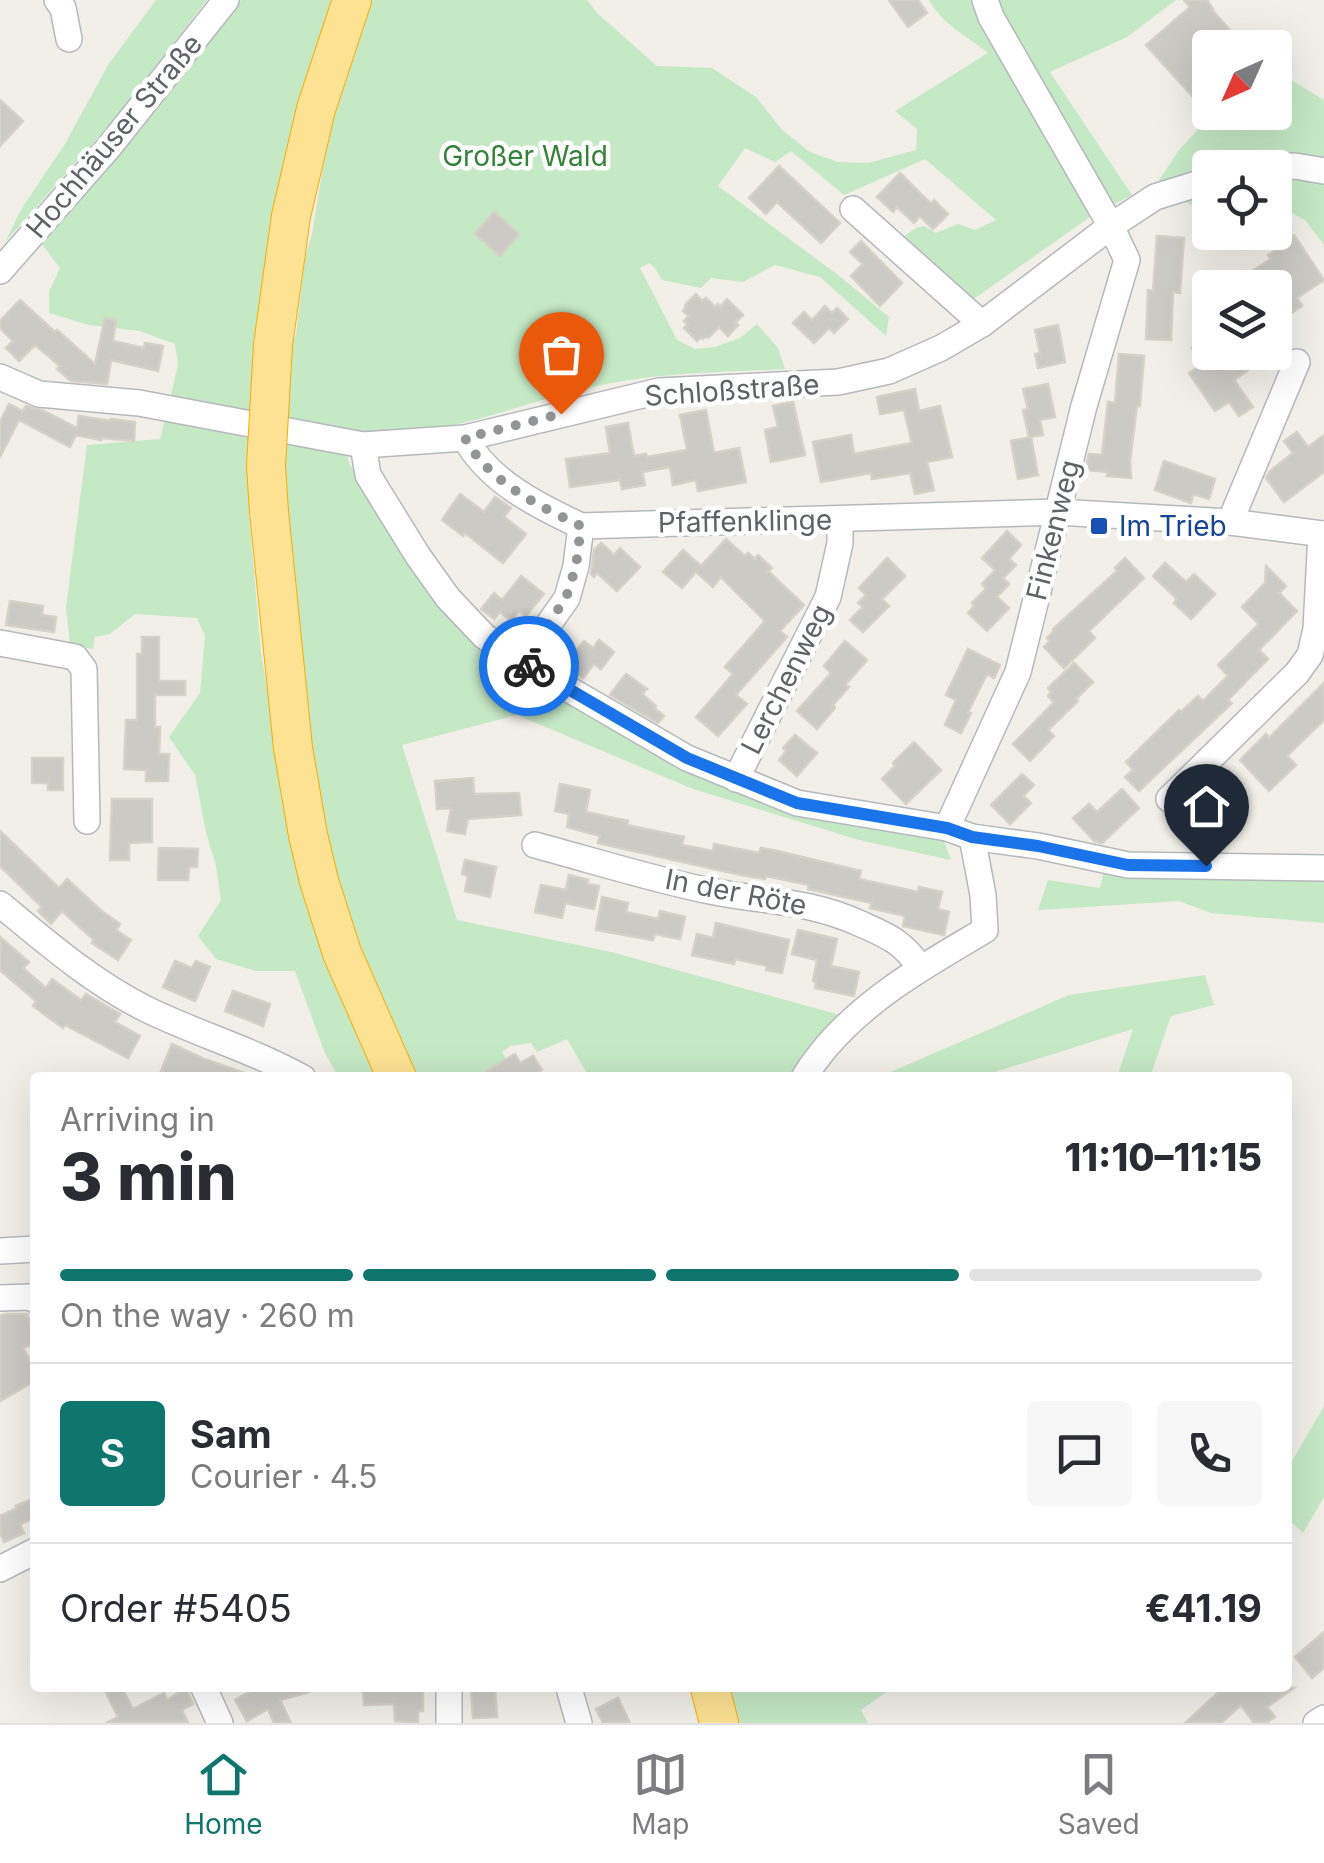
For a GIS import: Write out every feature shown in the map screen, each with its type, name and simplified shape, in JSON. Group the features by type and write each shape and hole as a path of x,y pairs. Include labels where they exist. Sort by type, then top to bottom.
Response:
{"highway":[{"path":"352,0 316,109 291,216 273,345 266,466 293,748 308,834 342,954 394,1072"},
{"path":"711,1692 719,1723"}],"street":[{"path":"56,0 64,8 69,40"},
{"name":"Hochhäuser Straße","path":"0,271 109,148 226,0"},
{"path":"985,0 991,17 1111,226"},
{"path":"1292,166 1324,171"},
{"name":"Schloßstraße","path":"0,377 39,394 138,403 363,445 465,438 659,391 838,382 888,371 941,348 982,324 1155,197 1192,186"},
{"path":"853,208 982,324"},
{"name":"Finkenweg","path":"947,828 1018,672 1084,406 1127,260 1111,226"},
{"path":"1230,522 1296,362"},
{"name":"Pfaffenklinge","path":"465,438 473,454 491,473 549,511 581,526 1057,512"},
{"path":"363,445 368,475 418,556 448,598 484,636 687,758 797,803 947,828 972,837 1128,865 1324,868"},
{"path":"1057,512 1230,522 1322,534 1316,629 1310,654 1297,673 1170,799"},
{"name":"Lerchenweg","path":"736,778 828,596 840,543 840,519"},
{"path":"522,662 566,598 576,566 581,526"},
{"path":"0,643 75,657 84,669 87,821"},
{"path":"807,1072 875,998 985,930 972,837"},
{"name":"In der Röte","path":"535,845 707,891 795,902 837,913 896,940 921,968"},
{"path":"0,904 108,988 146,1009 289,1072"},
{"path":"0,1251 30,1249"},
{"path":"0,1298 30,1297"},
{"path":"0,1569 30,1553"},
{"path":"207,1692 220,1723"},
{"path":"448,1692 449,1723"},
{"path":"570,1692 579,1723"},
{"path":"1316,1723 1324,1718"}],"green space":[{"path":"156,0 207,0 112,122 5,242 108,65"},
{"name":"Großer Wald","path":"241,0 338,0 291,348 331,117 371,0 587,0 657,66 712,68 756,97 782,130 810,152 838,162 868,163 916,150 917,129 895,111 988,53 948,23 929,0 1176,0 1127,37 1050,72 1132,195 1090,217 968,303 899,240 924,226 936,233 958,224 975,230 996,220 925,159 844,195 791,151 775,162 745,148 718,186 889,317 886,336 820,277 775,265 743,282 711,278 701,288 662,280 649,263 640,268 677,340 695,349 715,347 740,338 757,324 778,348 785,369 638,379 581,390 446,427 376,435 339,433 350,465 430,588 687,766 942,836 951,860 859,840 693,789 517,715 402,745 457,920 611,952 840,1015 793,1072 586,1072 567,1039 537,1052 531,1043 510,1046 502,1052 506,1059 484,1072 412,1072 385,1016 347,917 317,825 253,512 249,514 261,652 277,749 382,1072 335,1072 295,971 256,971 216,959 198,936 221,900 195,775 169,737 200,693 205,636 197,618 135,614 110,634 95,637 93,649 70,645 66,607 87,445 160,439 178,365 175,344 140,331 89,325 49,313 49,292 60,268 39,240 134,138"},
{"path":"1292,80 1324,100 1324,245 1305,220 1292,213 1292,150 1192,150 1192,206 1157,183 1197,130 1292,130"},
{"path":"1105,866 1324,873 1324,923 1211,913 1179,901 1038,910 1048,880 1100,888"},
{"path":"1205,975 1214,1005 1171,1016 1152,1072 1119,1072 1133,1029 995,1072 891,1072 1069,995"},
{"path":"1324,1406 1324,1497 1303,1533 1292,1523 1292,1461"},
{"path":"722,1692 886,1692 861,1710 868,1723 731,1723"}],"building":[{"path":"889,0 918,0 927,13 908,27"},
{"path":"1184,0 1207,0 1230,30 1192,30 1192,96 1146,45 1190,7"},
{"path":"0,100 23,121 0,146"},
{"path":"779,166 840,223 821,243 777,202 766,214 749,198"},
{"path":"900,173 931,204 934,200 948,214 933,229 920,216 914,223 897,207 893,212 877,197"},
{"path":"494,212 519,234 500,256 475,234"},
{"path":"1157,236 1184,238 1180,293 1173,292 1171,340 1146,339 1148,290 1153,291"},
{"path":"1292,236 1324,280 1297,298 1302,306 1292,313 1292,270 1254,270 1271,259 1268,255 1276,250 1292,250"},
{"path":"861,241 902,283 880,306 851,276 863,264 850,252"},
{"path":"696,294 715,307 727,299 743,315 728,336 719,327 708,338 697,341 684,328 689,316 683,311 685,305"},
{"path":"20,300 95,364 105,318 116,320 113,341 144,348 145,343 163,346 158,371 111,360 107,384 71,381 35,345 19,361 6,348 13,341 0,328 0,321"},
{"path":"825,306 832,313 837,308 848,319 834,333 829,328 814,343 793,323 804,312 812,320"},
{"path":"1058,325 1065,362 1038,368 1035,354 1040,353 1035,330"},
{"path":"1119,354 1144,356 1131,478 1085,470 1089,454 1102,455 1108,402 1115,403"},
{"path":"1248,370 1234,380 1253,407 1239,416 1229,402 1215,411 1189,373"},
{"path":"1048,384 1055,417 1040,420 1043,435 1029,437 1023,389"},
{"path":"915,389 919,411 940,406 952,457 927,462 934,490 915,494 910,473 872,479 871,473 821,482 813,442 851,435 854,454 912,443 904,410 880,414 877,397"},
{"path":"793,402 805,455 771,462 765,430 778,427 773,406"},
{"path":"9,404 23,411 26,406 44,411 77,428 79,416 135,422 134,441 76,435 70,447 19,420 0,457 0,422"},
{"path":"706,410 714,453 739,448 746,482 698,491 696,480 673,485 670,467 642,472 645,485 622,489 620,480 570,487 566,459 610,453 606,427 628,423 634,456 647,457 687,450 680,415"},
{"path":"1297,432 1308,447 1324,435 1324,472 1284,502 1266,478 1293,453 1284,441"},
{"path":"1031,437 1038,475 1018,479 1011,441"},
{"path":"1164,461 1215,479 1209,499 1193,494 1191,503 1155,490"},
{"path":"460,494 484,512 495,497 511,508 504,517 526,534 503,563 442,520"},
{"path":"1007,531 1021,545 1009,559 1016,565 1003,578 1009,584 997,597 1009,608 987,631 968,613 986,589 982,584 995,570 982,558"},
{"path":"726,539 745,556 748,553 755,559 758,555 772,568 768,571 804,605 780,631 787,637 736,695 747,704 718,736 696,717 733,674 725,667 765,621 721,577 713,587 696,572 682,588 663,572 683,550 701,566"},
{"path":"601,543 614,555 620,548 640,567 617,591 597,573 594,577 591,574 594,550"},
{"path":"887,558 905,576 882,599 889,606 863,632 850,620 863,607 858,603 866,595 859,588"},
{"path":"1125,558 1144,578 1089,631 1095,638 1064,668 1044,647 1050,641 1047,638 1117,571 1115,568"},
{"path":"1165,563 1186,582 1194,574 1215,594 1191,619 1153,576"},
{"path":"1266,566 1286,586 1279,593 1297,611 1259,650 1268,659 1228,700 1232,703 1139,791 1125,777 1133,770 1126,762 1179,710 1198,696 1203,701 1228,676 1218,665 1259,624 1242,607 1265,583"},
{"path":"521,576 544,594 526,616 519,611 511,621 500,612 494,619 481,609 494,593 502,600"},
{"path":"10,601 43,606 42,615 56,617 54,632 6,625"},
{"path":"142,637 159,637 159,681 185,681 185,695 155,695 159,754 169,754 168,781 146,781 146,770 124,769 126,720 137,720 137,654 142,654"},
{"path":"599,640 614,652 601,669 594,664 583,678 565,664 584,641 593,648"},
{"path":"845,641 867,660 845,685 849,687 817,729 797,711 831,673 824,666"},
{"path":"968,649 1000,665 994,678 987,674 961,733 945,725 956,700 946,695"},
{"path":"1074,663 1093,682 1048,730 1054,736 1030,761 1013,744 1054,702 1048,696 1048,688"},
{"path":"626,674 647,689 642,694 664,716 658,723 610,695"},
{"path":"1324,683 1324,720 1287,756 1296,765 1269,791 1240,760 1266,734 1269,738"},
{"path":"795,735 817,753 797,776 779,760 786,751 783,748"},
{"path":"914,742 941,770 906,804 882,779"},
{"path":"32,758 63,758 63,790 48,790 48,783 32,783"},
{"path":"1022,774 1034,785 1023,796 1031,803 1010,824 991,805"},
{"path":"473,778 474,794 519,793 521,815 468,819 465,834 447,831 451,808 437,809 435,781"},
{"path":"560,784 590,790 586,812 684,837 682,845 713,851 714,844 759,853 761,848 773,850 861,871 859,879 918,892 919,887 942,892 938,909 949,912 944,935 903,926 905,916 870,908 872,903 808,889 809,885 741,875 598,843 600,836 567,827 569,814 555,811"},
{"path":"1122,789 1139,808 1102,843 1094,841 1073,818 1089,804 1097,812"},
{"path":"1225,789 1244,808 1209,842 1191,822"},
{"path":"112,799 152,799 152,842 129,843 129,860 110,860"},
{"path":"0,831 59,888 67,879 120,924 116,930 131,940 118,960 92,943 94,940 62,911 51,924 38,911 42,907 0,866"},
{"path":"159,848 198,849 197,867 189,867 188,880 158,880"},
{"path":"465,860 496,867 490,897 465,891"},
{"path":"569,875 599,886 594,909 565,903 562,918 535,912 541,885 566,890"},
{"path":"602,897 628,903 626,912 658,919 660,911 685,917 680,939 655,934 653,940 596,930"},
{"path":"716,923 789,940 782,973 735,959 734,964 692,955 697,934 713,938"},
{"path":"798,930 837,939 831,966 859,972 854,996 815,988 817,960 792,954"},
{"path":"0,937 29,962 23,968 46,988 52,979 81,1000 86,994 120,1014 115,1022 140,1036 128,1058 65,1025 63,1028 33,1006 36,1001 0,970"},
{"path":"175,961 192,968 196,961 210,967 195,1001 163,987"},
{"path":"233,991 270,1004 263,1026 225,1011"},
{"path":"172,1044 241,1072 163,1072"},
{"path":"515,1054 520,1063 533,1056 542,1070 539,1072 486,1072"},
{"path":"27,1314 30,1345 23,1348 30,1360 30,1384 0,1401 0,1316"},
{"path":"30,1500 30,1520 20,1524 24,1533 4,1542 0,1516"},
{"path":"1324,1632 1324,1668 1312,1678 1295,1657"},
{"path":"106,1692 124,1692 133,1709 164,1693 167,1700 188,1692 193,1704 182,1710 188,1723 106,1723 118,1717"},
{"path":"249,1692 309,1692 280,1700 291,1723 274,1723 268,1709 247,1721 235,1700"},
{"path":"363,1692 423,1692 423,1711 418,1711 418,1723 395,1721 394,1704 364,1705"},
{"path":"471,1692 495,1692 497,1717 473,1718"},
{"path":"1219,1692 1288,1692 1267,1707 1275,1717 1266,1723 1254,1723 1241,1705 1221,1723 1185,1723"},
{"path":"618,1698 630,1723 603,1723 596,1709"}],"way so far":[{"path":"529,666 522,662 566,598 576,566 581,526 549,511 491,473 473,454 465,438 561,414"}],"place":[{"name":"Im Trieb","path":"1099,526"}],"route":[{"path":"529,666 687,758 797,803 947,828 972,837 1128,865 1206,866"}]}
